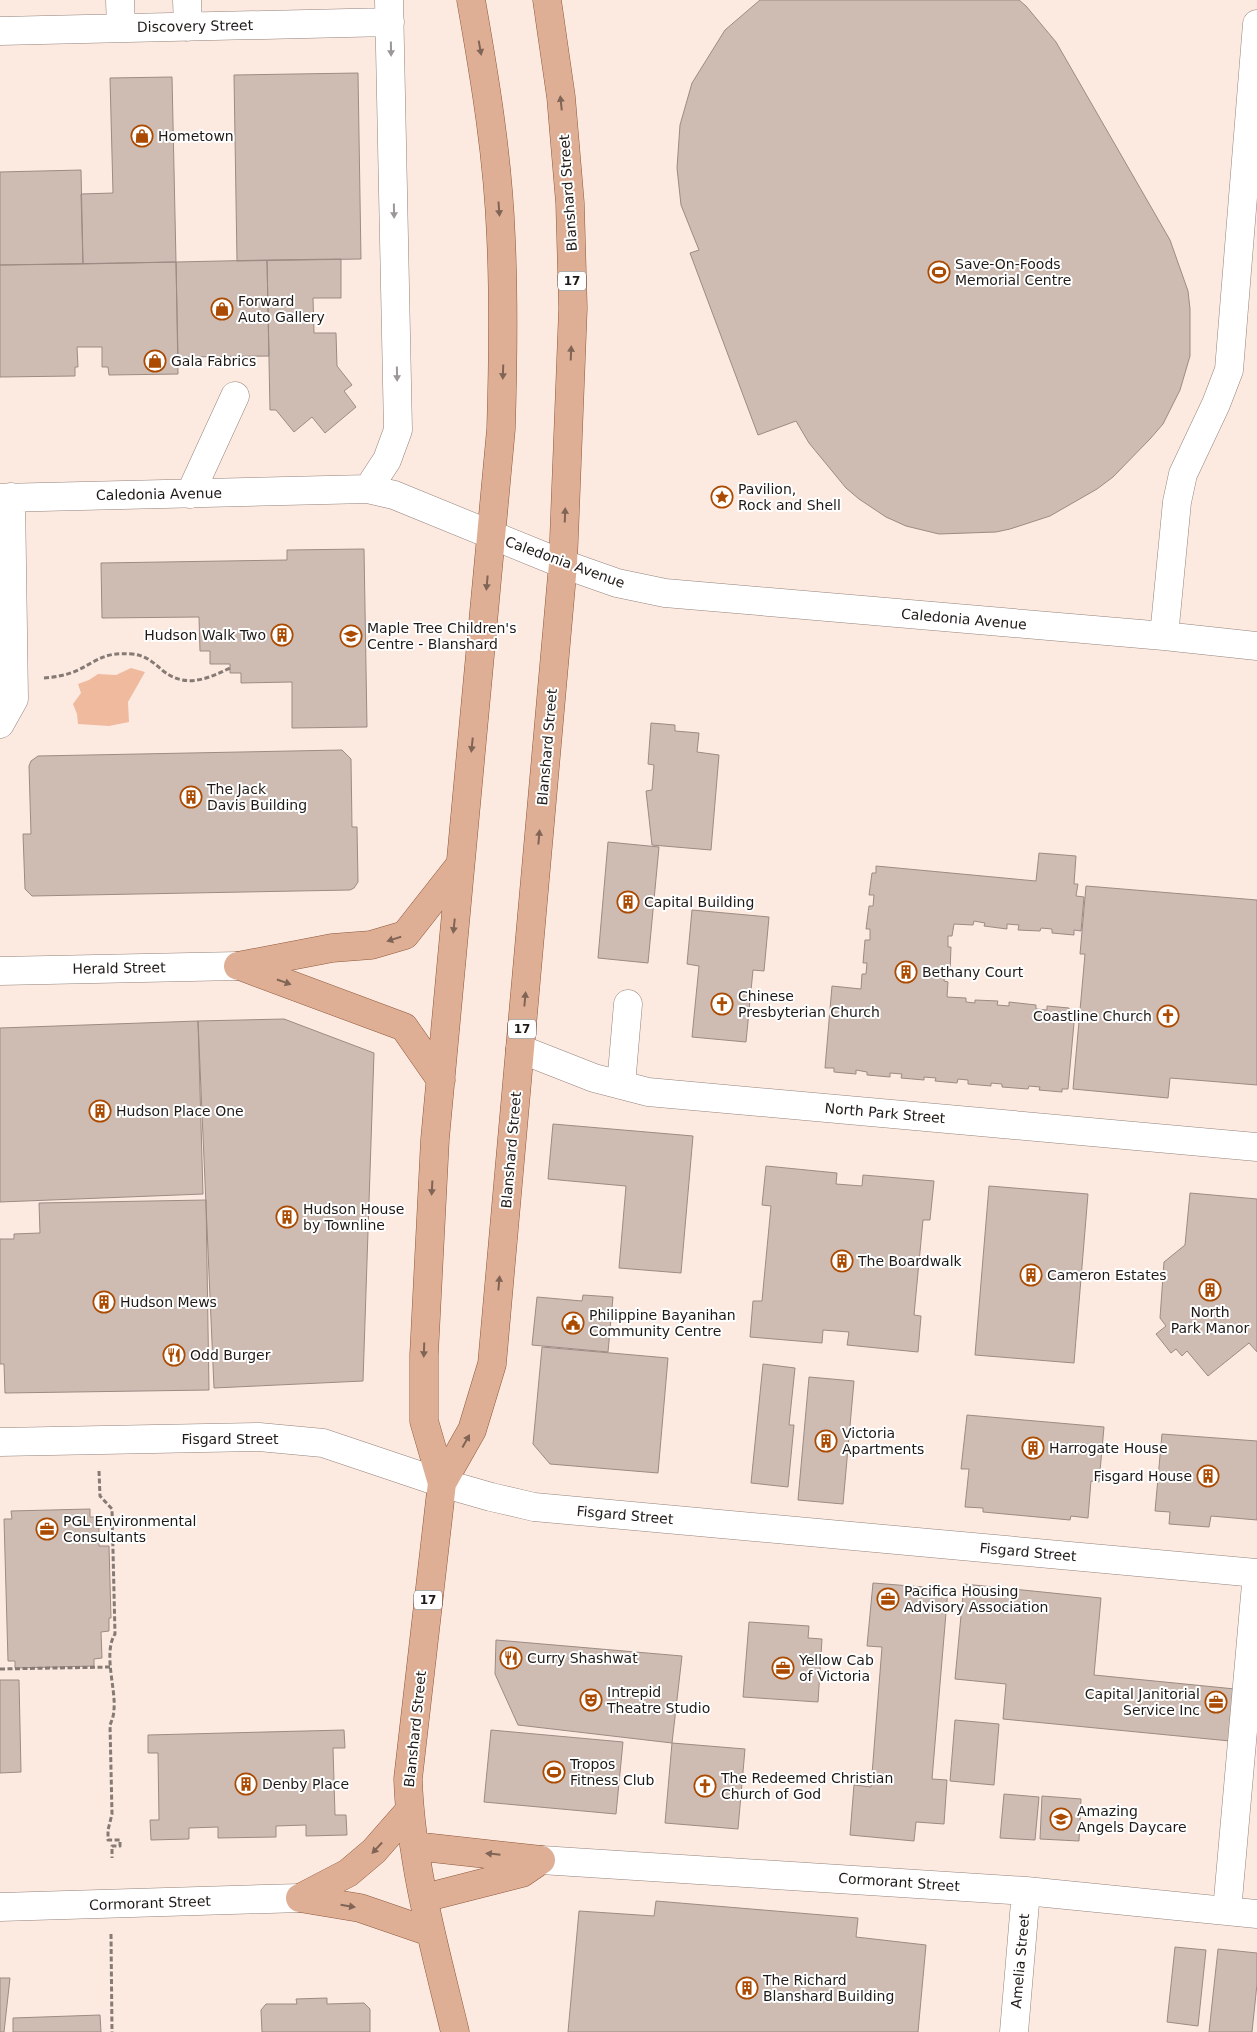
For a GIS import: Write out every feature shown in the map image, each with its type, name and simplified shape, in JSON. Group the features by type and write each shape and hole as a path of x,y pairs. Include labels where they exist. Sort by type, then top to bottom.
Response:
{"main road":[{"name":"Blanshard Street","path":"455,2032 430,1932 414,1846 409,1811 408,1779 442,1483 424,1421 424,1356 435,1139 501,429 504,331 501,237 496,167 485,77 471,0"},
{"name":"Blanshard Street","path":"442,1483 472,1430 492,1364 563,564 573,308 570,203 561,97 548,0"},
{"path":"238,966 332,948 371,945 405,935 460,865"},
{"path":"238,966 404,1027 441,1080"},
{"path":"300,1898 348,1873 374,1852 409,1811"},
{"path":"414,1846 541,1860"},
{"path":"424,1898 522,1873 541,1860"},
{"path":"300,1898 360,1908 430,1932"}],"street":[{"path":"120,0 121,28"},
{"path":"368,489 387,460 398,430 390,11"},
{"name":"Discovery Street","path":"0,32 121,28 188,13 390,11"},
{"path":"1164,636 1176,511 1183,474 1230,370 1257,24"},
{"path":"190,494 235,396"},
{"name":"Caledonia Avenue","path":"5,498 368,489 394,495 563,564 617,583 666,593 1164,636 1257,646"},
{"path":"0,724 14,699 5,498"},
{"name":"Herald Street","path":"0,971 238,966"},
{"path":"620,1085 628,1004"},
{"name":"North Park Street","path":"520,1049 594,1078 648,1092 1257,1147"},
{"name":"Fisgard Street","path":"0,1442 258,1437 323,1443 442,1483 534,1507 1257,1573"},
{"path":"1227,1911 1257,1573"},
{"name":"Cormorant Street","path":"541,1860 1026,1890 1257,1914"},
{"name":"Amelia Street","path":"1014,2032 1026,1890"},
{"name":"Cormorant Street","path":"0,1907 300,1898"}],"path":[{"path":"14,678 64,675 79,670 104,656 118,654 144,656 174,678 185,681 208,679 230,668"},
{"path":"98,1440 100,1496 112,1510 115,1634 111,1641 114,1712 110,1725 112,1814 108,1830 108,1840 120,1840 120,1846 112,1846 112,1858"},
{"path":"0,1669 111,1667"},
{"path":"110,1931 112,2032"}],"shaded area":[{"path":"131,668 145,672 128,702 129,722 109,726 78,724 73,704 81,693 78,684 98,674 116,675"}],"building":[{"name":"Save-On-Foods Memorial Centre","path":"760,0 1019,0 1056,42 1170,240 1188,291 1190,309 1190,356 1180,390 1163,424 1113,477 1097,489 1050,516 1010,529 996,532 939,534 906,526 886,517 859,499 846,488 809,443 796,421 758,435 690,253 699,250 681,205 677,168 680,125 692,83 725,30"},
{"path":"358,73 361,259 237,261 234,75"},
{"name":"Hometown","path":"172,77 176,262 83,264 81,194 113,193 110,78"},
{"path":"81,170 83,264 0,265 0,172"},
{"path":"341,259 341,298 313,298 314,333 336,333 337,366 352,385 344,391 356,407 325,433 312,417 294,432 276,410 270,410 267,260"},
{"name":"Forward Auto Gallery","path":"267,260 269,356 178,357 176,262"},
{"path":"176,262 178,374 109,375 108,367 102,367 102,347 77,347 78,367 75,367 75,376 0,377 0,265"},
{"name":"Hudson Walk Two","path":"364,549 367,727 292,728 292,682 241,683 241,673 230,673 230,664 210,664 210,651 200,651 199,617 102,618 101,563 287,560 287,550"},
{"path":"651,723 675,725 675,731 699,733 697,752 719,755 711,850 652,845 646,791 652,790 654,765 648,764"},
{"name":"The Jack Davis Building","path":"342,750 351,759 352,827 357,827 358,882 350,890 32,896 25,889 23,834 31,834 29,766 31,761 38,756"},
{"name":"Capital Building","path":"608,842 659,847 648,963 598,958"},
{"name":"Bethany Court","path":"1039,853 1076,856 1074,884 1078,884 1076,896 1084,897 1081,931 1074,930 1074,935 1052,933 1052,929 1041,928 1040,931 1018,930 1019,925 1007,924 1007,929 984,926 985,923 974,921 973,925 954,924 952,936 948,936 948,947 951,947 950,971 945,970 944,981 948,982 947,997 966,998 966,1002 975,1003 975,1000 998,1001 997,1005 1009,1006 1009,1002 1036,1005 1036,1009 1047,1010 1047,1006 1069,1008 1069,1012 1075,1012 1068,1089 1062,1089 1062,1092 1039,1090 1040,1087 1029,1086 1028,1089 1002,1087 1002,1084 991,1083 991,1086 968,1084 968,1080 958,1079 957,1083 935,1081 936,1078 924,1077 924,1080 901,1078 902,1074 890,1073 890,1077 867,1075 867,1072 856,1070 856,1074 834,1072 834,1068 825,1068 832,986 861,989 862,974 866,974 867,963 863,963 865,940 870,940 870,929 866,929 869,906 873,906 874,895 869,895 872,873 876,873 876,866 1036,881"},
{"name":"Coastline Church","path":"1086,886 1257,900 1257,1085 1170,1078 1168,1098 1073,1089 1085,954 1080,954"},
{"name":"Chinese Presbyterian Church","path":"692,910 769,917 764,971 753,970 746,1042 692,1037 699,966 687,964"},
{"name":"Hudson House by Townline","path":"284,1019 374,1053 363,1381 214,1388 198,1021"},
{"name":"Hudson Place One","path":"198,1021 203,1194 0,1202 0,1028"},
{"path":"553,1124 693,1136 681,1273 619,1268 626,1186 548,1179"},
{"name":"The Boardwalk","path":"766,1166 837,1173 836,1184 862,1186 863,1175 934,1181 930,1220 923,1220 914,1315 921,1316 918,1352 847,1345 849,1332 823,1330 822,1343 750,1337 753,1301 762,1301 771,1206 762,1205"},
{"name":"Cameron Estates","path":"989,1186 1088,1194 1074,1363 975,1355"},
{"name":"North Park Manor","path":"1190,1193 1257,1199 1257,1352 1249,1343 1208,1376 1187,1351 1182,1356 1176,1349 1171,1353 1156,1334 1166,1326 1160,1318 1164,1262 1185,1245"},
{"name":"Hudson Mews","path":"206,1200 209,1390 5,1393 4,1364 0,1364 0,1239 14,1239 14,1234 40,1233 39,1203"},
{"name":"Philippine Bayanihan Community Centre","path":"583,1295 613,1297 608,1352 532,1345 537,1297 582,1301"},
{"path":"542,1347 668,1358 658,1473 550,1464 533,1444"},
{"path":"763,1364 795,1368 789,1425 794,1425 788,1487 751,1483"},
{"name":"Victoria Apartments","path":"809,1377 854,1381 843,1504 798,1500"},
{"name":"Harrogate House","path":"967,1415 1104,1427 1099,1482 1091,1481 1088,1518 1071,1516 1070,1520 983,1512 983,1508 965,1507 969,1469 961,1469"},
{"name":"Fisgard House","path":"1162,1434 1257,1441 1257,1520 1211,1516 1209,1527 1169,1524 1170,1512 1155,1511"},
{"path":"90,1509 90,1517 99,1517 99,1546 109,1546 111,1618 109,1618 109,1631 101,1632 102,1658 94,1659 94,1666 15,1668 15,1661 8,1661 4,1519 12,1519 11,1511"},
{"path":"873,1583 948,1589 932,1779 947,1780 944,1824 916,1822 914,1841 850,1835 854,1785 871,1787 882,1647 867,1646"},
{"path":"964,1584 1101,1598 1094,1675 1235,1689 1230,1741 1003,1719 1006,1684 955,1679"},
{"name":"Yellow Cab of Victoria","path":"749,1622 809,1626 808,1638 822,1639 818,1702 743,1697"},
{"name":"Intrepid Theatre Studio","path":"496,1640 682,1656 672,1743 518,1725 495,1674"},
{"path":"0,1680 19,1680 21,1772 0,1773"},
{"path":"955,1720 999,1724 994,1785 950,1781"},
{"name":"Denby Place","path":"344,1730 345,1748 333,1748 335,1815 346,1815 347,1835 306,1836 306,1825 276,1826 276,1837 218,1838 218,1827 189,1828 189,1839 151,1840 150,1820 159,1820 158,1753 148,1753 148,1735"},
{"name":"Tropos Fitness Club","path":"491,1730 623,1742 616,1814 484,1802"},
{"name":"The Redeemed Christian Church of God","path":"672,1743 745,1749 738,1829 665,1823"},
{"path":"1004,1794 1039,1797 1035,1840 1000,1838"},
{"name":"Amazing Angels Daycare","path":"1042,1796 1081,1799 1079,1841 1040,1839"},
{"name":"The Richard Blanshard Building","path":"656,1901 858,1918 856,1937 926,1945 918,2032 568,2032 579,1911 654,1916"},
{"path":"1175,1947 1206,1950 1198,2026 1167,2022"},
{"path":"1218,1949 1257,1953 1257,1984 1252,2032 1209,2032"},
{"path":"0,1978 10,1978 4,2032 0,2032"},
{"path":"327,1998 327,2004 364,2003 370,2009 370,2032 262,2032 261,2010 266,2004 297,2004 296,1999"},
{"path":"100,2015 101,2032 13,2032 13,2018"}],"place":[{"name":"Hometown","path":"142,136"},
{"name":"Save-On-Foods Memorial Centre","path":"939,272"},
{"name":"Forward Auto Gallery","path":"222,309"},
{"name":"Gala Fabrics","path":"155,361"},
{"name":"Pavilion, Rock and Shell","path":"722,497"},
{"name":"Hudson Walk Two","path":"282,635"},
{"name":"Maple Tree Children's Centre - Blanshard","path":"351,636"},
{"name":"The Jack Davis Building","path":"191,797"},
{"name":"Capital Building","path":"628,902"},
{"name":"Bethany Court","path":"906,972"},
{"name":"Chinese Presbyterian Church","path":"722,1004"},
{"name":"Coastline Church","path":"1168,1016"},
{"name":"Hudson Place One","path":"100,1111"},
{"name":"Hudson House by Townline","path":"287,1217"},
{"name":"The Boardwalk","path":"842,1261"},
{"name":"Cameron Estates","path":"1031,1275"},
{"name":"North Park Manor","path":"1210,1290"},
{"name":"Hudson Mews","path":"104,1302"},
{"name":"Philippine Bayanihan Community Centre","path":"573,1323"},
{"name":"Odd Burger","path":"174,1355"},
{"name":"Victoria Apartments","path":"826,1441"},
{"name":"Harrogate House","path":"1033,1448"},
{"name":"Fisgard House","path":"1208,1476"},
{"name":"PGL Environmental Consultants","path":"47,1529"},
{"name":"Pacifica Housing Advisory Association","path":"888,1599"},
{"name":"Curry Shashwat","path":"511,1658"},
{"name":"Yellow Cab of Victoria","path":"783,1668"},
{"name":"Intrepid Theatre Studio","path":"591,1700"},
{"name":"Capital Janitorial Service Inc","path":"1216,1702"},
{"name":"Tropos Fitness Club","path":"554,1772"},
{"name":"Denby Place","path":"246,1784"},
{"name":"The Redeemed Christian Church of God","path":"705,1786"},
{"name":"Amazing Angels Daycare","path":"1061,1819"},
{"name":"The Richard Blanshard Building","path":"747,1988"}]}
